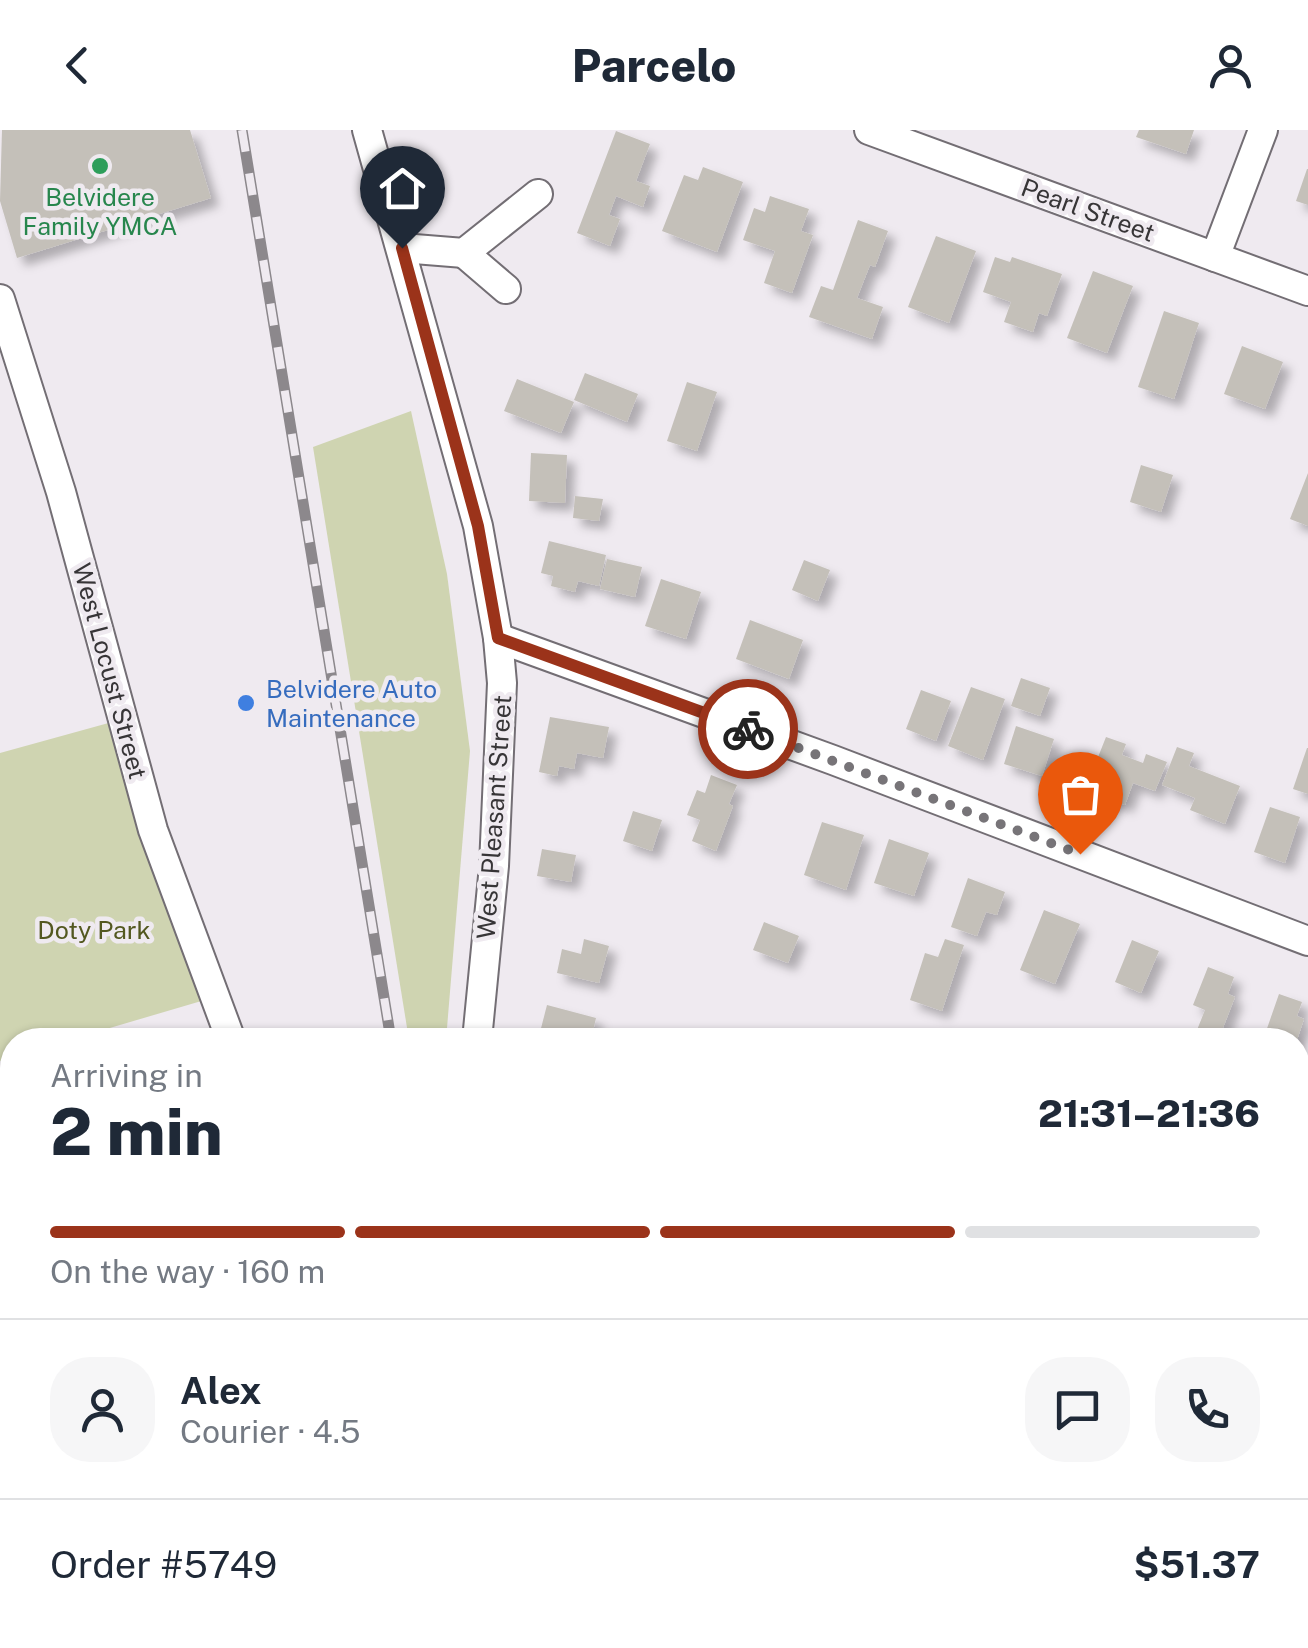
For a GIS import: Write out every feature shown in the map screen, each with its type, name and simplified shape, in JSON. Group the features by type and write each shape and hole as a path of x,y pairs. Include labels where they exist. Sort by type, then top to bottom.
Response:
{"street":[{"name":"West Pleasant Street","path":"367,130 478,526 498,638 502,683 495,848 477,1028"},
{"name":"Pearl Street","path":"869,130 1308,291"},
{"path":"1215,257 1263,130"},
{"path":"464,252 538,194"},
{"path":"402,248 464,252 506,289"},
{"name":"West Locust Street","path":"3,317 61,492 153,830 227,1028"},
{"path":"498,638 833,760 1308,941"}],"green space":[{"path":"411,411 447,574 470,751 447,1028 407,1028 313,447"},
{"name":"Doty Park","path":"123,719 215,997 110,1028 0,1028 0,753"}],"building":[{"name":"Belvidere Family YMCA","path":"2,130 190,130 211,198 17,258 0,201"},
{"path":"1139,130 1194,130 1186,154 1136,137"},
{"path":"616,131 650,144 636,181 650,186 643,207 616,196 609,215 620,219 610,246 577,233"},
{"path":"703,167 743,182 717,252 662,231 684,175 698,180"},
{"path":"1308,169 1308,205 1296,201"},
{"path":"770,196 809,209 801,231 813,235 792,293 764,283 775,251 743,240 754,208 765,212"},
{"path":"858,220 888,231 875,267 870,265 857,298 883,307 872,339 809,317 821,286 833,290"},
{"path":"936,236 976,251 949,323 908,307"},
{"path":"995,257 1010,262 1012,257 1062,274 1047,316 1039,313 1033,332 1004,322 1011,302 983,292"},
{"path":"1093,271 1133,286 1107,353 1067,338"},
{"path":"1164,311 1199,323 1174,399 1138,387"},
{"path":"1242,346 1283,362 1265,409 1224,394"},
{"path":"585,373 638,394 627,422 574,400"},
{"path":"517,379 574,402 561,433 504,411"},
{"path":"687,382 717,392 697,451 667,441"},
{"path":"531,453 567,455 565,503 529,501"},
{"path":"1141,465 1173,475 1161,512 1130,502"},
{"path":"1308,473 1308,526 1290,519"},
{"path":"575,496 603,499 599,521 573,518"},
{"path":"549,541 606,555 599,586 578,581 575,592 551,586 553,576 541,573"},
{"path":"607,559 642,567 635,597 600,589"},
{"path":"804,560 830,570 818,601 792,590"},
{"path":"661,579 701,592 686,639 645,626"},
{"path":"750,620 803,640 789,679 736,659"},
{"path":"1021,678 1050,688 1040,716 1011,706"},
{"path":"971,687 1005,699 983,760 948,746"},
{"path":"921,690 951,701 936,741 906,729"},
{"path":"550,717 609,727 603,758 577,753 574,769 559,766 557,776 539,772"},
{"path":"1016,726 1054,739 1042,776 1004,764"},
{"path":"1106,737 1126,744 1122,755 1143,763 1146,754 1167,762 1155,791 1133,783 1125,805 1085,790"},
{"path":"1177,747 1194,753 1189,766 1240,786 1225,824 1190,810 1195,798 1162,785"},
{"path":"1308,748 1308,794 1293,789"},
{"path":"711,775 737,785 716,851 692,841 700,820 687,815 697,790 705,793"},
{"path":"1270,807 1300,817 1285,863 1254,852"},
{"path":"633,811 662,820 652,851 623,841"},
{"path":"822,822 864,835 846,890 804,875"},
{"path":"889,839 929,853 914,896 874,883"},
{"path":"542,849 576,855 571,882 537,876"},
{"path":"968,878 1005,892 997,915 986,912 977,936 951,927"},
{"path":"1044,910 1080,924 1055,984 1020,970"},
{"path":"764,922 799,936 788,963 753,950"},
{"path":"584,939 609,946 599,983 557,973 562,949 581,954"},
{"path":"945,939 964,945 942,1011 910,1000 925,953 938,957"},
{"path":"1132,940 1159,951 1141,993 1115,982"},
{"path":"1208,967 1234,977 1228,994 1235,997 1223,1028 1198,1028 1205,1010 1193,1005"},
{"path":"1279,994 1302,1002 1297,1016 1304,1019 1301,1028 1267,1028"},
{"path":"547,1005 596,1018 594,1028 541,1028"}],"railway":[{"path":"242,130 389,1028"}],"way so far":[{"path":"748,729 1080,854"}],"place":[{"name":"Belvidere Family YMCA","path":"100,166"},
{"name":"Belvidere Auto Maintenance","path":"246,703"}],"route":[{"path":"402,248 478,526 498,638 748,729"}]}
